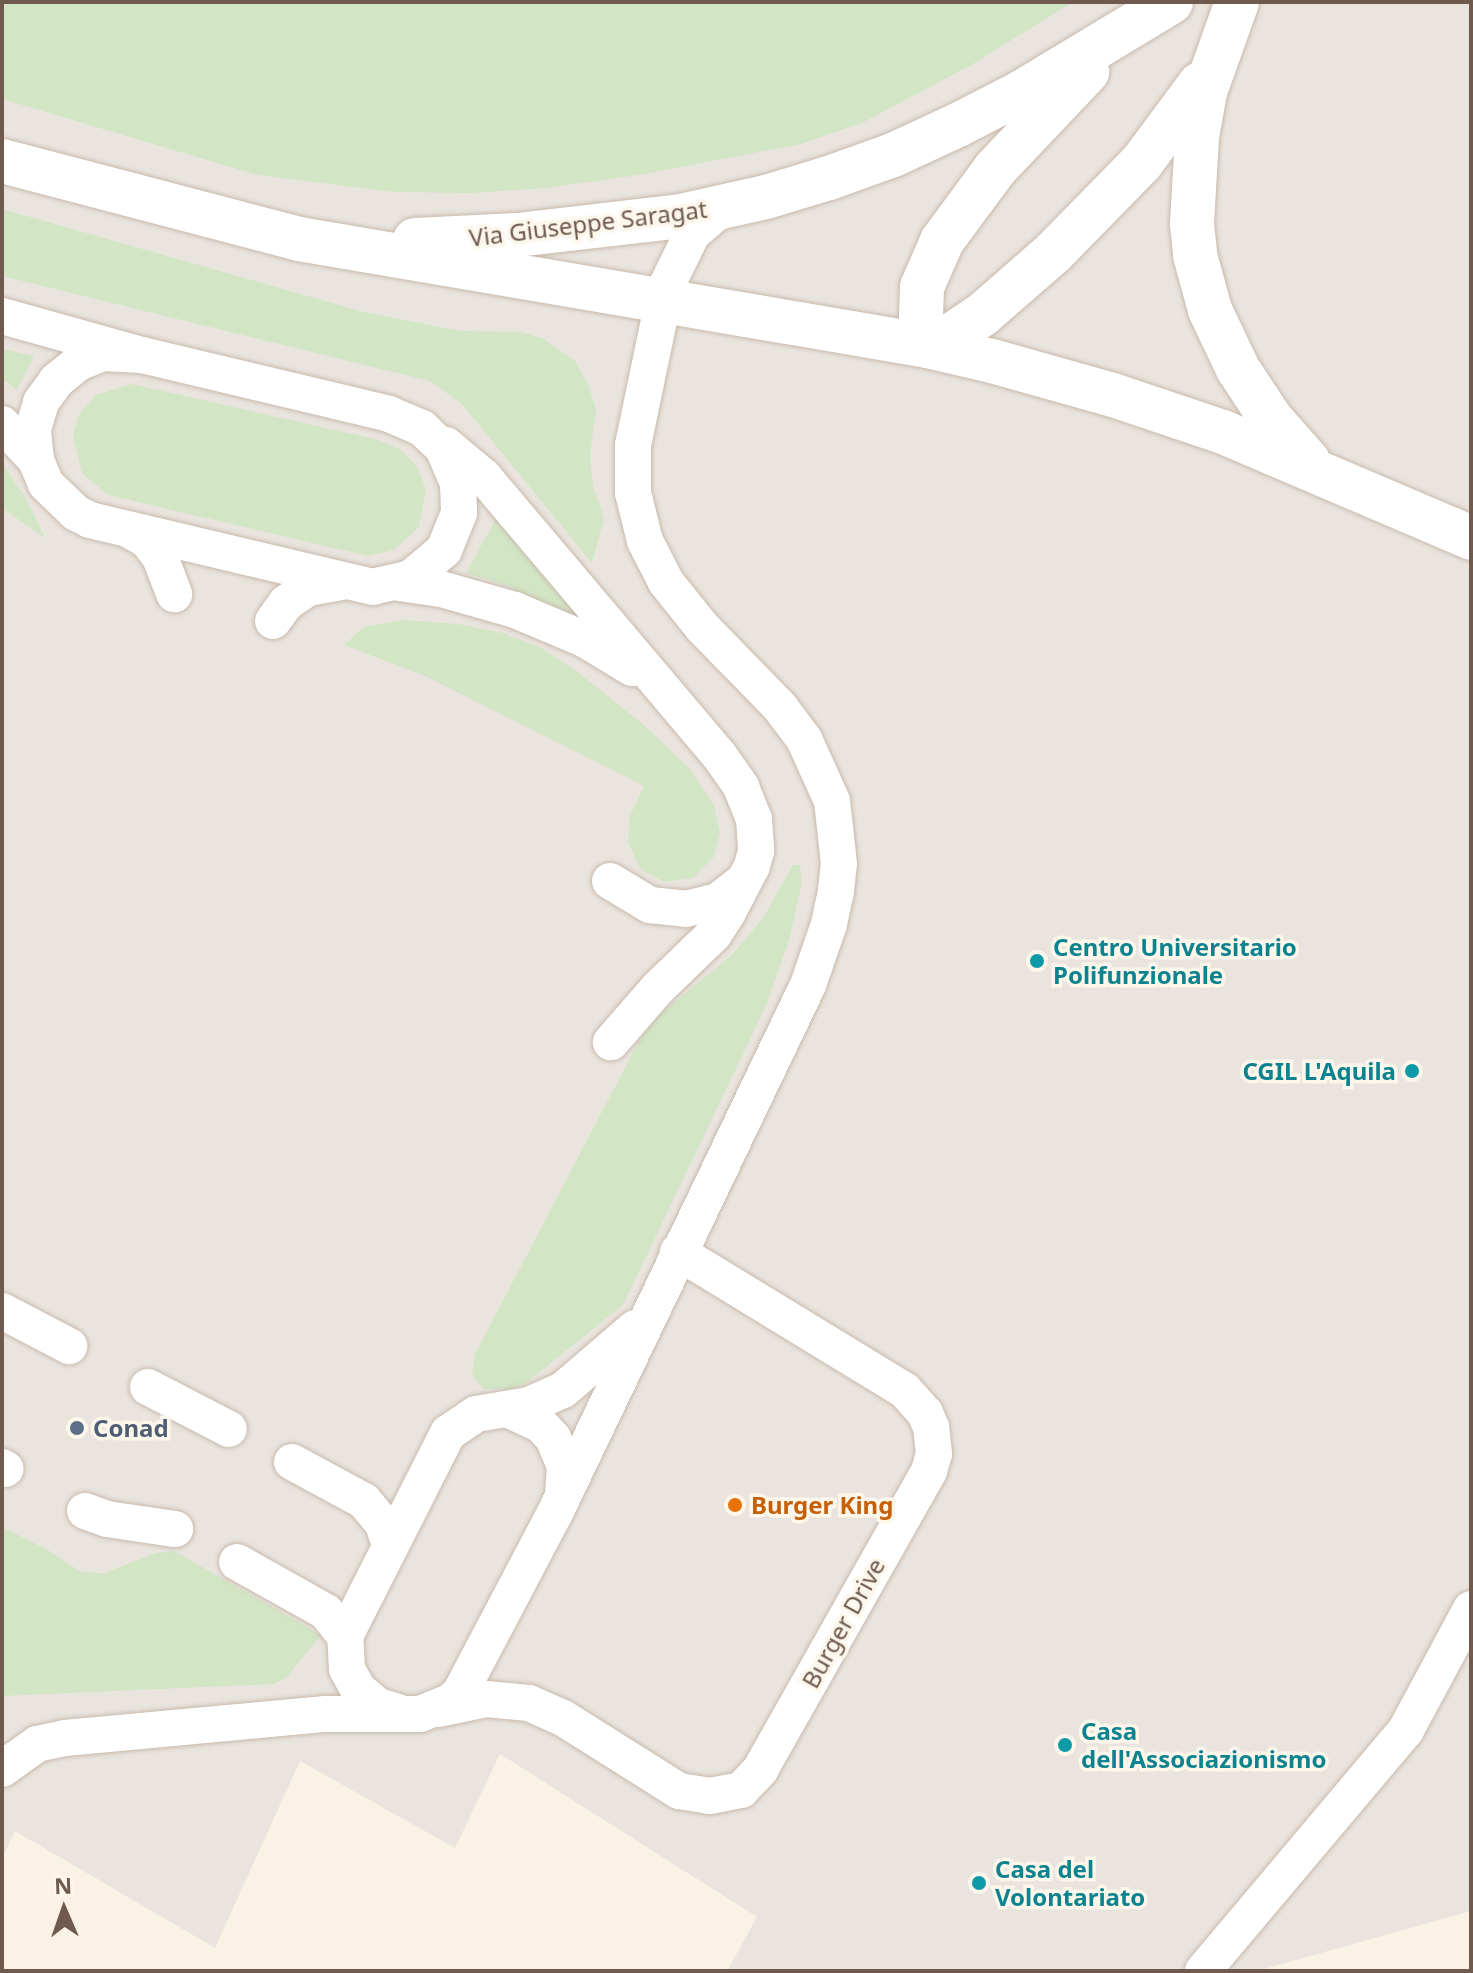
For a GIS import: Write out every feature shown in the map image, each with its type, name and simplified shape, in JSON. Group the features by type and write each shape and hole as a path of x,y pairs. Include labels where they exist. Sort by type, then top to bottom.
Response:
{"street":[{"name":"Via Giuseppe Saragat","path":"1237,2 1205,92 1194,163 1192,224 1201,283 1224,342 1252,392 1291,444 1316,469"},
{"name":"Via Giuseppe Saragat","path":"928,346 921,316 922,287 931,261 956,219 995,169 1073,84 1168,4"},
{"name":"Via Giuseppe Saragat","path":"299,239 426,240 517,235 630,223 722,208 829,178 893,155 1022,92 1168,4"},
{"name":"Via Giuseppe Saragat","path":"928,346 952,335 996,303 1100,206 1178,118 1218,50"},
{"name":"Via Giuseppe Saragat","path":"2,161 299,239 928,346 1140,403 1316,469 1471,538"}],"lane":[{"path":"237,1562 326,1612 344,1642 347,1669 358,1689 378,1706 419,1712 450,1702 469,1680 563,1496 808,985 829,924 839,864 832,801 804,739 781,708 702,627 666,582 637,518 633,445 670,274 685,244 722,208"},
{"path":"2,316 142,355 389,414 422,428 484,477 732,771 749,803 756,851 745,879 714,934 658,988 611,1042"},
{"path":"142,355 103,353 78,363 56,381 37,413 33,429 36,460 46,484 63,505 90,520 347,582 373,587 399,583 441,589 515,610 586,640 662,690"},
{"path":"2,424 36,460"},
{"path":"399,583 435,562 450,540 459,513 455,471 443,448 422,428"},
{"path":"128,529 147,540 160,557 174,594"},
{"path":"273,621 286,603 308,588 319,583 347,582"},
{"path":"610,881 650,905 686,909 718,901 745,879"},
{"name":"Burger Drive","path":"2,1769 37,1744 65,1738 286,1718 419,1712 486,1699 529,1703 563,1718 679,1791 710,1796 741,1790 760,1770 929,1471 934,1454 931,1427 925,1413 904,1390 678,1252"},
{"path":"2,1311 69,1346"},
{"path":"286,1718 307,1708 323,1690 389,1543 448,1433 476,1414 509,1410 563,1390 646,1319"},
{"path":"148,1387 229,1429"},
{"path":"509,1410 541,1425 553,1438 565,1466 563,1496"},
{"path":"292,1462 364,1501 383,1524 389,1543"},
{"path":"85,1511 107,1519 175,1529"},
{"path":"1203,1971 1406,1730 1471,1609"}],"shaded area":[{"path":"2,2 1471,2 1471,1911 1257,1971 727,1971 757,1917 500,1754 455,1848 300,1761 215,1948 15,1831 2,1858"}],"green space":[{"path":"2,2 1073,2 973,64 864,122 801,144 639,175 546,188 471,193 393,192 258,175 2,99"},
{"path":"2,209 364,312 461,331 521,332 544,339 575,361 588,384 596,410 590,455 593,486 604,518 592,563 462,404 430,381 2,276"},
{"path":"2,349 34,356 17,390 2,379"},
{"path":"132,384 379,440 401,450 417,466 426,490 419,527 394,550 368,556 108,495 82,473 73,436 80,412 96,395"},
{"path":"2,463 25,497 45,538 2,508"},
{"path":"498,515 583,611 578,618 502,584 466,573"},
{"path":"405,620 458,624 503,633 540,647 579,673 644,725 691,770 714,805 720,834 713,858 693,878 664,882 641,870 628,843 630,816 644,786 425,676 344,645 364,627"},
{"path":"793,865 800,865 802,882 789,940 766,1006 623,1305 526,1383 511,1389 483,1389 472,1374 475,1354 639,1041 660,1014 732,955 763,918"},
{"path":"2,1527 48,1550 81,1572 104,1573 156,1553 174,1551 321,1635 286,1678 274,1684 2,1696"}],"place":[{"name":"Centro Universitario Polifunzionale","path":"1037,961"},
{"name":"CGIL L'Aquila","path":"1412,1071"},
{"name":"Conad","path":"77,1428"},
{"name":"Burger King","path":"735,1505"},
{"name":"Casa dell'Associazionismo","path":"1065,1745"},
{"name":"Casa del Volontariato","path":"979,1883"}]}
